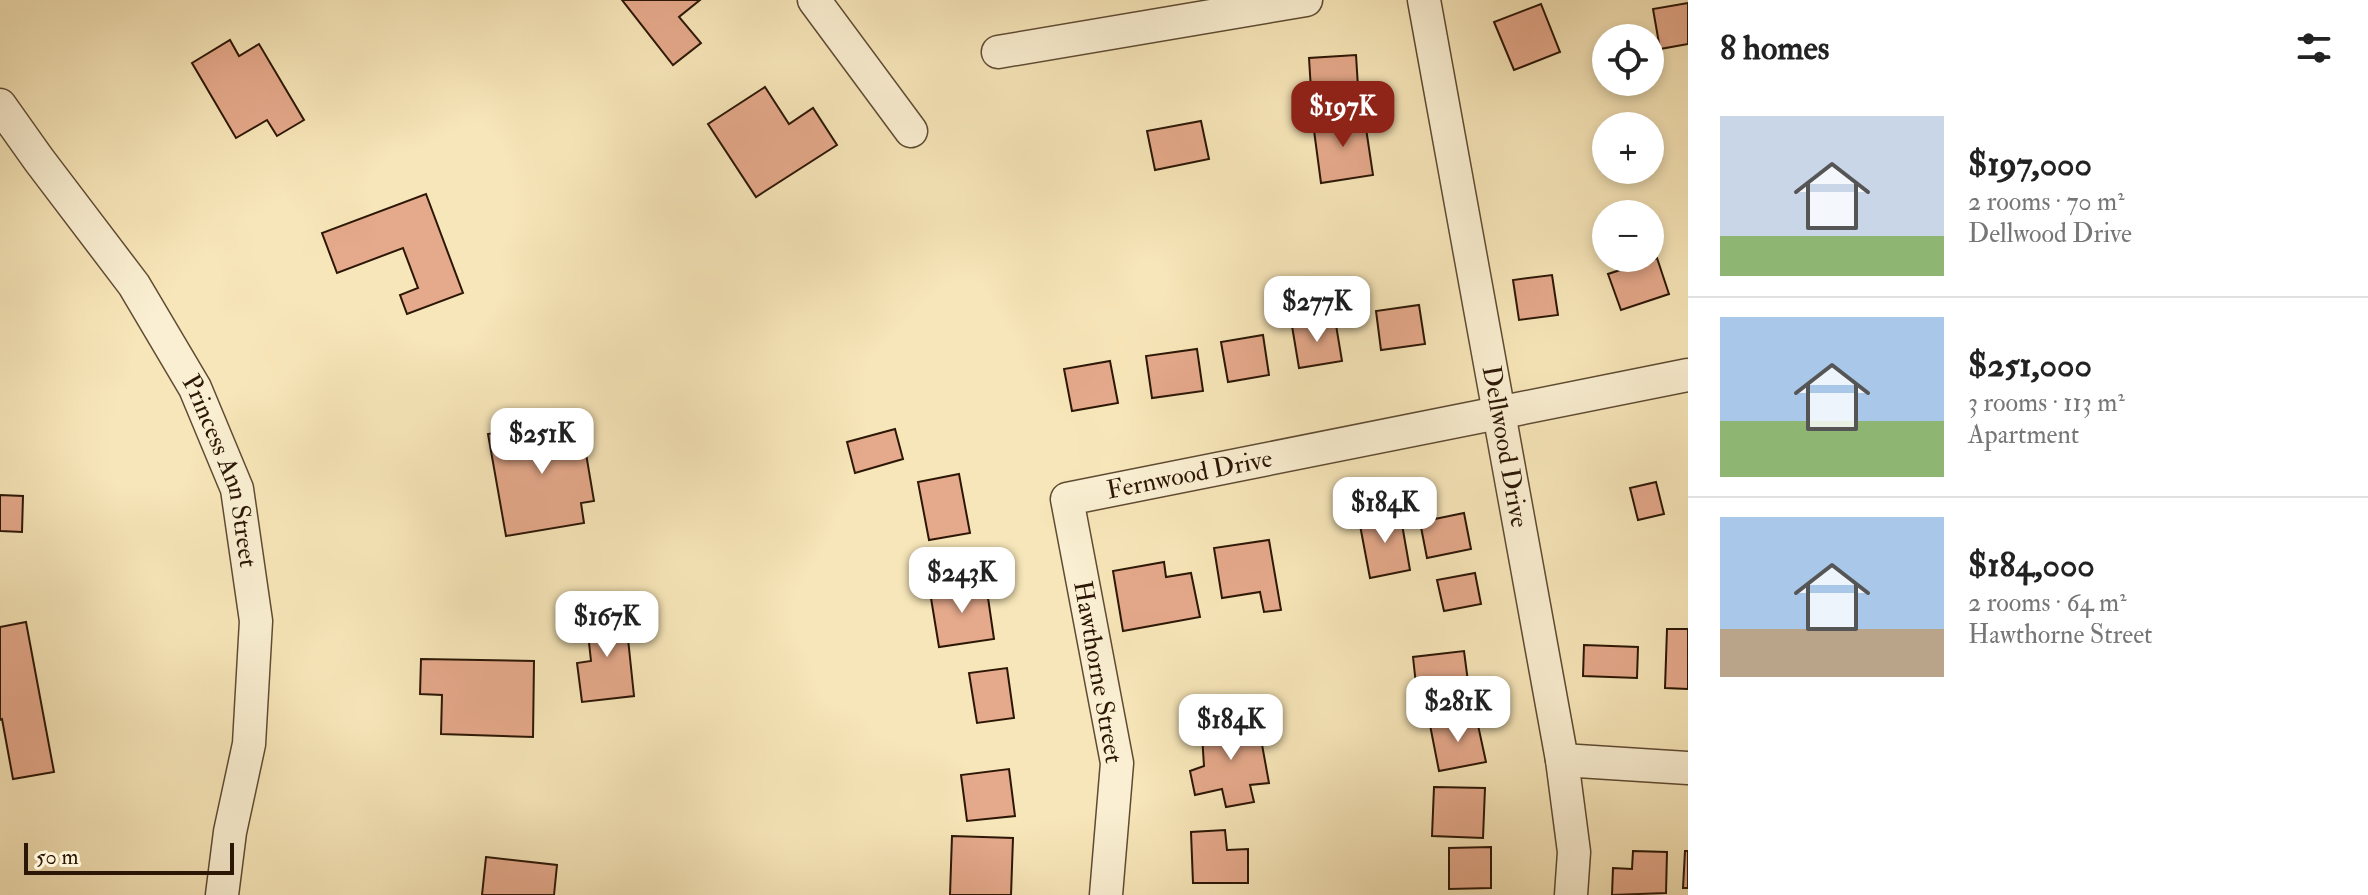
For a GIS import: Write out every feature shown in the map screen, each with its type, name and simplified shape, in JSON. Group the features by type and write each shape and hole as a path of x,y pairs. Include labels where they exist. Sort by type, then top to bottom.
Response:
{"street":[{"path":"814,0 911,131"},
{"path":"998,52 1306,0"},
{"name":"Dellwood Drive","path":"1424,0 1562,760 1574,852 1571,895"},
{"name":"Princess Ann Street","path":"0,105 134,285 195,388 237,489 256,621 249,744 230,832 222,895"},
{"name":"Fernwood Drive","path":"1067,499 1688,375"},
{"name":"Hawthorne Street","path":"1067,499 1117,763 1106,895"},
{"path":"1562,760 1688,768"}],"building":[{"path":"622,0 700,0 679,17 701,43 673,65"},
{"path":"1688,3 1688,44 1664,48 1664,24 1656,24 1653,9"},
{"path":"1541,4 1560,52 1514,70 1494,22"},
{"path":"230,40 239,56 259,44 304,120 277,136 267,120 236,138 192,63"},
{"path":"1356,55 1359,103 1312,106 1309,58"},
{"path":"765,87 789,124 813,108 837,145 756,197 708,124"},
{"path":"1364,115 1373,175 1321,183 1313,123"},
{"path":"1201,121 1209,159 1155,170 1147,131"},
{"path":"426,194 463,293 407,314 400,295 418,288 403,248 337,273 322,233"},
{"path":"1662,272 1669,294 1621,310 1608,274"},
{"path":"1552,275 1558,315 1519,320 1513,280"},
{"path":"1419,305 1425,344 1381,350 1376,311"},
{"path":"1335,319 1342,361 1299,368 1292,326"},
{"path":"1263,335 1269,375 1228,382 1221,342"},
{"path":"1197,349 1203,391 1152,398 1146,356"},
{"path":"1110,361 1118,403 1072,411 1064,369"},
{"path":"580,418 594,501 581,503 584,523 506,536 488,434"},
{"path":"895,429 903,459 855,473 847,442"},
{"path":"959,474 970,533 929,540 918,482"},
{"path":"1656,482 1664,514 1638,520 1630,488"},
{"path":"0,495 23,496 22,532 0,531"},
{"path":"1400,513 1410,570 1370,578 1359,520"},
{"path":"1464,513 1471,549 1427,558 1420,522"},
{"path":"1269,540 1281,610 1264,612 1260,592 1222,598 1214,548"},
{"path":"1164,562 1166,577 1191,573 1200,617 1123,631 1113,571"},
{"path":"1475,573 1481,604 1444,611 1437,580"},
{"path":"986,584 994,639 939,647 930,592"},
{"path":"625,610 634,696 582,702 577,663 591,661 586,615"},
{"path":"26,622 54,772 13,779 0,720 0,627"},
{"path":"1667,629 1688,629 1688,689 1665,688"},
{"path":"1584,645 1638,647 1637,678 1583,676"},
{"path":"1464,651 1470,697 1418,703 1413,657"},
{"path":"421,659 534,661 533,737 441,734 442,695 420,694"},
{"path":"1007,668 1014,718 977,723 969,673"},
{"path":"1232,715 1236,731 1259,728 1269,783 1250,785 1254,802 1226,807 1222,789 1195,795 1190,771 1204,766 1202,735 1213,733 1209,717"},
{"path":"1476,716 1486,762 1439,771 1430,725"},
{"path":"1009,769 1015,816 967,821 961,775"},
{"path":"1434,787 1485,788 1483,838 1432,836"},
{"path":"1225,830 1227,850 1248,849 1248,883 1193,883 1191,832"},
{"path":"952,836 1013,838 1011,895 950,895"},
{"path":"1491,847 1491,888 1449,889 1449,848"},
{"path":"1633,851 1667,852 1666,893 1612,895 1613,868 1632,869"},
{"path":"1685,851 1688,851 1688,888 1683,888"},
{"path":"486,857 557,865 554,895 482,895"}]}
